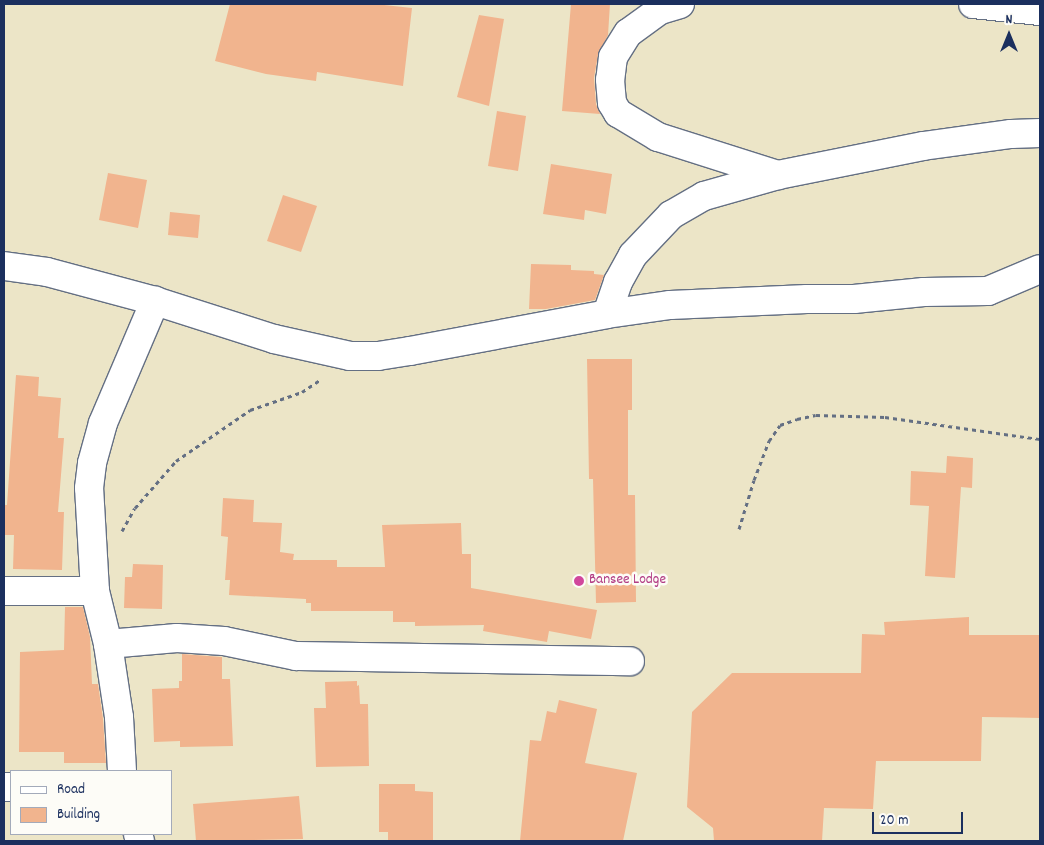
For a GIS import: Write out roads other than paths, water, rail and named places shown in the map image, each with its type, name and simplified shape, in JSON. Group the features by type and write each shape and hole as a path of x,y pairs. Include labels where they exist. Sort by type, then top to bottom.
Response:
{"street":[{"path":"680,4 660,10 628,33 613,56 610,80 612,103 618,113 658,137 778,175"},
{"path":"973,4 1040,11"},
{"path":"606,314 618,282 633,255 671,214 704,196 778,175 863,160 923,146 1011,134 1040,133"},
{"path":"4,266 47,272 155,301 274,339 350,356 378,356 410,351 606,314 670,305 807,299 854,299 924,292 988,291 1040,269"},
{"path":"122,770 119,717 108,644 95,591 89,488 92,463 103,423 155,301"},
{"path":"4,591 95,591"},
{"path":"108,644 177,638 224,641 296,656 630,661"}],"place":[{"name":"Bansee Lodge","path":"579,581"}]}
